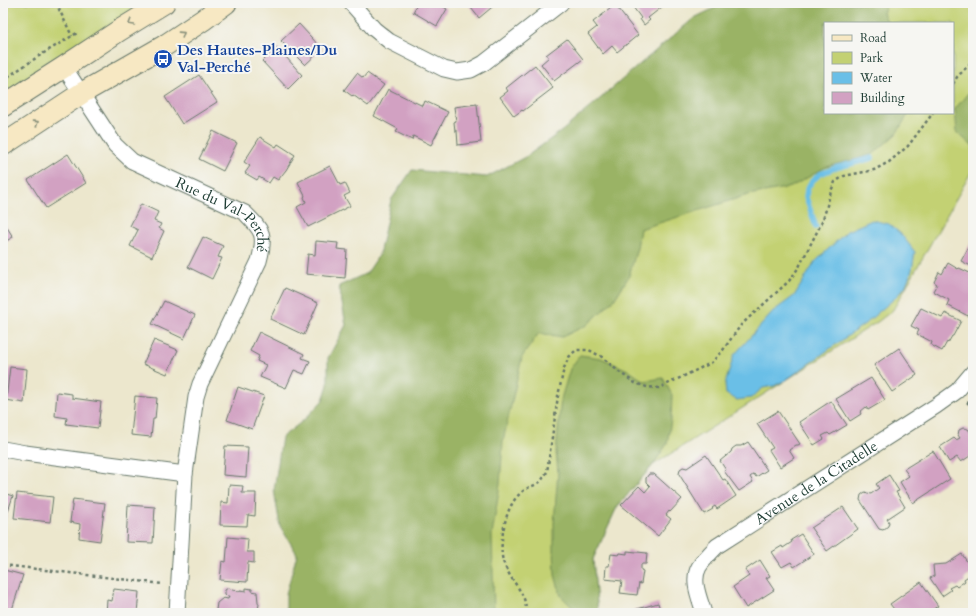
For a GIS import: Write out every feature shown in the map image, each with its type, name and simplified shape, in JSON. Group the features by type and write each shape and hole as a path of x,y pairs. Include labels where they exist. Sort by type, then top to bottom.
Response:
{"street":[{"path":"3,106 164,3"},
{"path":"3,145 82,93 164,46 226,3"},
{"path":"351,3 374,29 389,41 444,69 457,72 471,70 484,63 561,3"},
{"name":"Rue du Val-Perché","path":"64,66 115,144 132,161 245,213 255,223 263,235 259,261 200,384 196,397 185,474 178,613"},
{"name":"Avenue de la Citadelle","path":"704,613 696,582 698,568 717,546 957,392 973,372"},
{"path":"3,448 32,454 185,474"}],"path":[{"path":"56,3 72,36"},
{"path":"3,80 79,32"},
{"path":"954,82 973,60"},
{"path":"526,613 524,597 508,572 503,560 501,548 506,516 511,505 518,496 527,488 541,481 547,472 558,396 564,368 569,357 576,350 589,350 602,357 635,383 647,387 658,388 711,362 723,350 741,326 789,281 799,267 823,220 835,182 844,176 874,170 889,162 908,146 932,114"},
{"path":"3,565 179,585"}],"green space":[{"path":"3,3 164,3 3,106"},
{"path":"725,3 887,3 883,13 888,22 824,22 824,114 908,114 896,134 872,155 826,167 791,187 748,195 640,229 637,248 629,276 614,300 587,325 562,337 539,333 522,357 503,441 500,484 492,535 494,613 286,613 286,594 297,554 280,526 274,490 282,437 304,420 323,400 328,385 328,358 346,325 339,286 367,273 379,255 391,200 412,170 487,177 527,156 563,130 694,18"},
{"path":"767,3 973,3 973,169 893,310 879,321 653,465 617,507 593,559 598,613 294,613 472,188 527,165"},
{"path":"973,87 973,144 971,145 957,132 955,109"},
{"path":"580,355 601,358 628,370 644,381 663,378 672,395 671,420 667,444 653,465 617,507 593,559 598,613 575,613 573,608 561,596 555,575 554,523 558,472 556,452 561,399 570,369"}],"water":[{"path":"872,220 889,224 901,234 915,252 912,270 905,287 895,298 866,323 786,380 774,386 763,388 751,398 737,400 726,394 725,384 734,355 775,310 794,296 815,262 847,231"}],"building":[{"path":"418,3 437,3 447,9 437,26 413,12"},
{"path":"467,3 497,3 479,18"},
{"path":"630,3 667,3 648,18 650,20 644,25 640,19 641,18"},
{"path":"615,5 638,35 617,52 612,46 603,54 588,34 597,27 593,22"},
{"path":"299,24 322,49 305,65 281,41"},
{"path":"567,39 583,59 554,81 541,64 549,57 546,55"},
{"path":"277,47 302,75 288,89 262,61"},
{"path":"535,65 553,88 514,116 500,97 508,91 506,88"},
{"path":"357,73 363,78 367,73 384,85 368,106 344,90"},
{"path":"199,75 217,102 182,124 165,97"},
{"path":"388,89 423,106 425,101 448,112 431,145 413,136 412,140 396,132 398,129 374,116"},
{"path":"477,104 481,142 458,145 457,131 455,131 454,122 456,121 454,107"},
{"path":"213,131 237,143 223,171 199,159"},
{"path":"260,137 276,147 278,144 295,155 278,180 273,177 269,183 259,177 257,180 245,173 250,166 244,162"},
{"path":"68,154 86,183 46,208 28,180"},
{"path":"330,166 340,185 345,183 350,193 344,196 350,206 308,227 297,207 306,202 305,196 298,182"},
{"path":"141,204 158,212 154,221 161,224 159,228 164,231 152,257 130,246 138,230 130,226"},
{"path":"3,221 13,237 3,243"},
{"path":"203,237 223,246 218,257 222,258 212,279 188,267"},
{"path":"973,239 973,267 961,261"},
{"path":"316,241 338,243 337,249 347,250 345,278 306,274 308,254 315,255"},
{"path":"948,263 958,269 959,268 972,274 973,306 968,316 947,305 949,300 933,291 937,284 934,282 939,272 942,274"},
{"path":"285,288 318,303 304,335 270,319"},
{"path":"164,301 195,315 184,339 152,324"},
{"path":"921,308 942,318 945,313 961,321 953,336 948,343 947,342 942,351 931,345 932,342 917,334 919,330 911,326"},
{"path":"259,332 304,354 302,358 310,361 304,374 294,370 286,388 260,377 266,365 257,361 259,356 250,351"},
{"path":"154,340 178,350 167,374 143,364"},
{"path":"899,348 917,375 892,392 874,365"},
{"path":"10,367 27,369 24,403 6,400"},
{"path":"871,378 885,400 868,410 866,407 860,412 861,414 850,421 836,399"},
{"path":"238,387 264,396 252,429 227,420"},
{"path":"57,392 72,394 72,398 101,402 98,428 66,424 67,418 55,416"},
{"path":"135,396 157,398 155,419 153,419 151,437 131,435"},
{"path":"831,401 847,425 830,435 828,433 822,436 824,439 814,445 799,422"},
{"path":"778,411 800,444 789,450 794,458 780,467 769,450 773,448 757,424"},
{"path":"963,428 968,429 973,434 973,454 961,462 957,457 949,462 940,447 954,438 956,440 960,438 958,435 959,430"},
{"path":"748,442 767,470 756,477 754,474 750,477 753,482 739,491 724,471 726,470 720,461 736,446 741,446"},
{"path":"225,446 248,447 246,477 223,475"},
{"path":"933,451 950,479 913,503 900,482 909,476 904,469"},
{"path":"706,455 736,496 717,509 715,506 712,508 713,509 704,514 679,474 680,469 683,467 687,468"},
{"path":"649,474 654,474 682,499 666,515 671,519 658,536 621,505 639,486 645,492 650,486 646,482 646,478"},
{"path":"889,475 899,491 896,492 905,507 887,519 889,522 888,526 883,530 879,529 860,500 861,495 865,492 871,494 879,488 876,484"},
{"path":"229,485 243,486 242,493 256,493 255,516 248,515 247,526 220,525 221,502 228,503"},
{"path":"3,493 13,496 3,526"},
{"path":"17,493 53,497 50,522 14,518"},
{"path":"73,499 105,503 100,541 79,538 80,524 70,522"},
{"path":"128,505 155,507 153,543 126,542"},
{"path":"843,507 858,529 827,551 811,528"},
{"path":"801,534 814,554 794,567 791,562 782,567 772,552 782,546 783,548 792,542 791,540"},
{"path":"228,537 248,539 247,552 254,552 254,563 248,562 247,582 220,580 222,561 226,562"},
{"path":"627,551 647,553 646,564 641,564 641,570 643,571 641,584 639,583 637,595 620,593 622,581 605,579 606,566 609,566 611,554 627,554"},
{"path":"962,554 973,573 964,579 965,581 957,587 955,585 949,588 951,590 942,596 930,578 934,576 933,565 946,564"},
{"path":"760,560 770,576 766,578 774,590 746,608 733,587 749,576 745,570"},
{"path":"4,570 23,575 11,613 3,613"},
{"path":"921,582 938,606 927,613 897,613 890,604"},
{"path":"228,588 232,590 246,591 246,588 257,592 259,604 256,613 219,613 216,610 217,603 223,598 228,599 229,596 225,594 225,590"},
{"path":"114,589 139,592 137,613 106,613 107,600 112,601"},
{"path":"658,603 661,613 635,613 634,610"}],"waterway":[{"path":"816,227 806,197 807,189 812,181 820,174 835,168 872,158"}],"place":[{"name":"Des Hautes-Plaines/Du Val-Perché","path":"163,59"}]}
